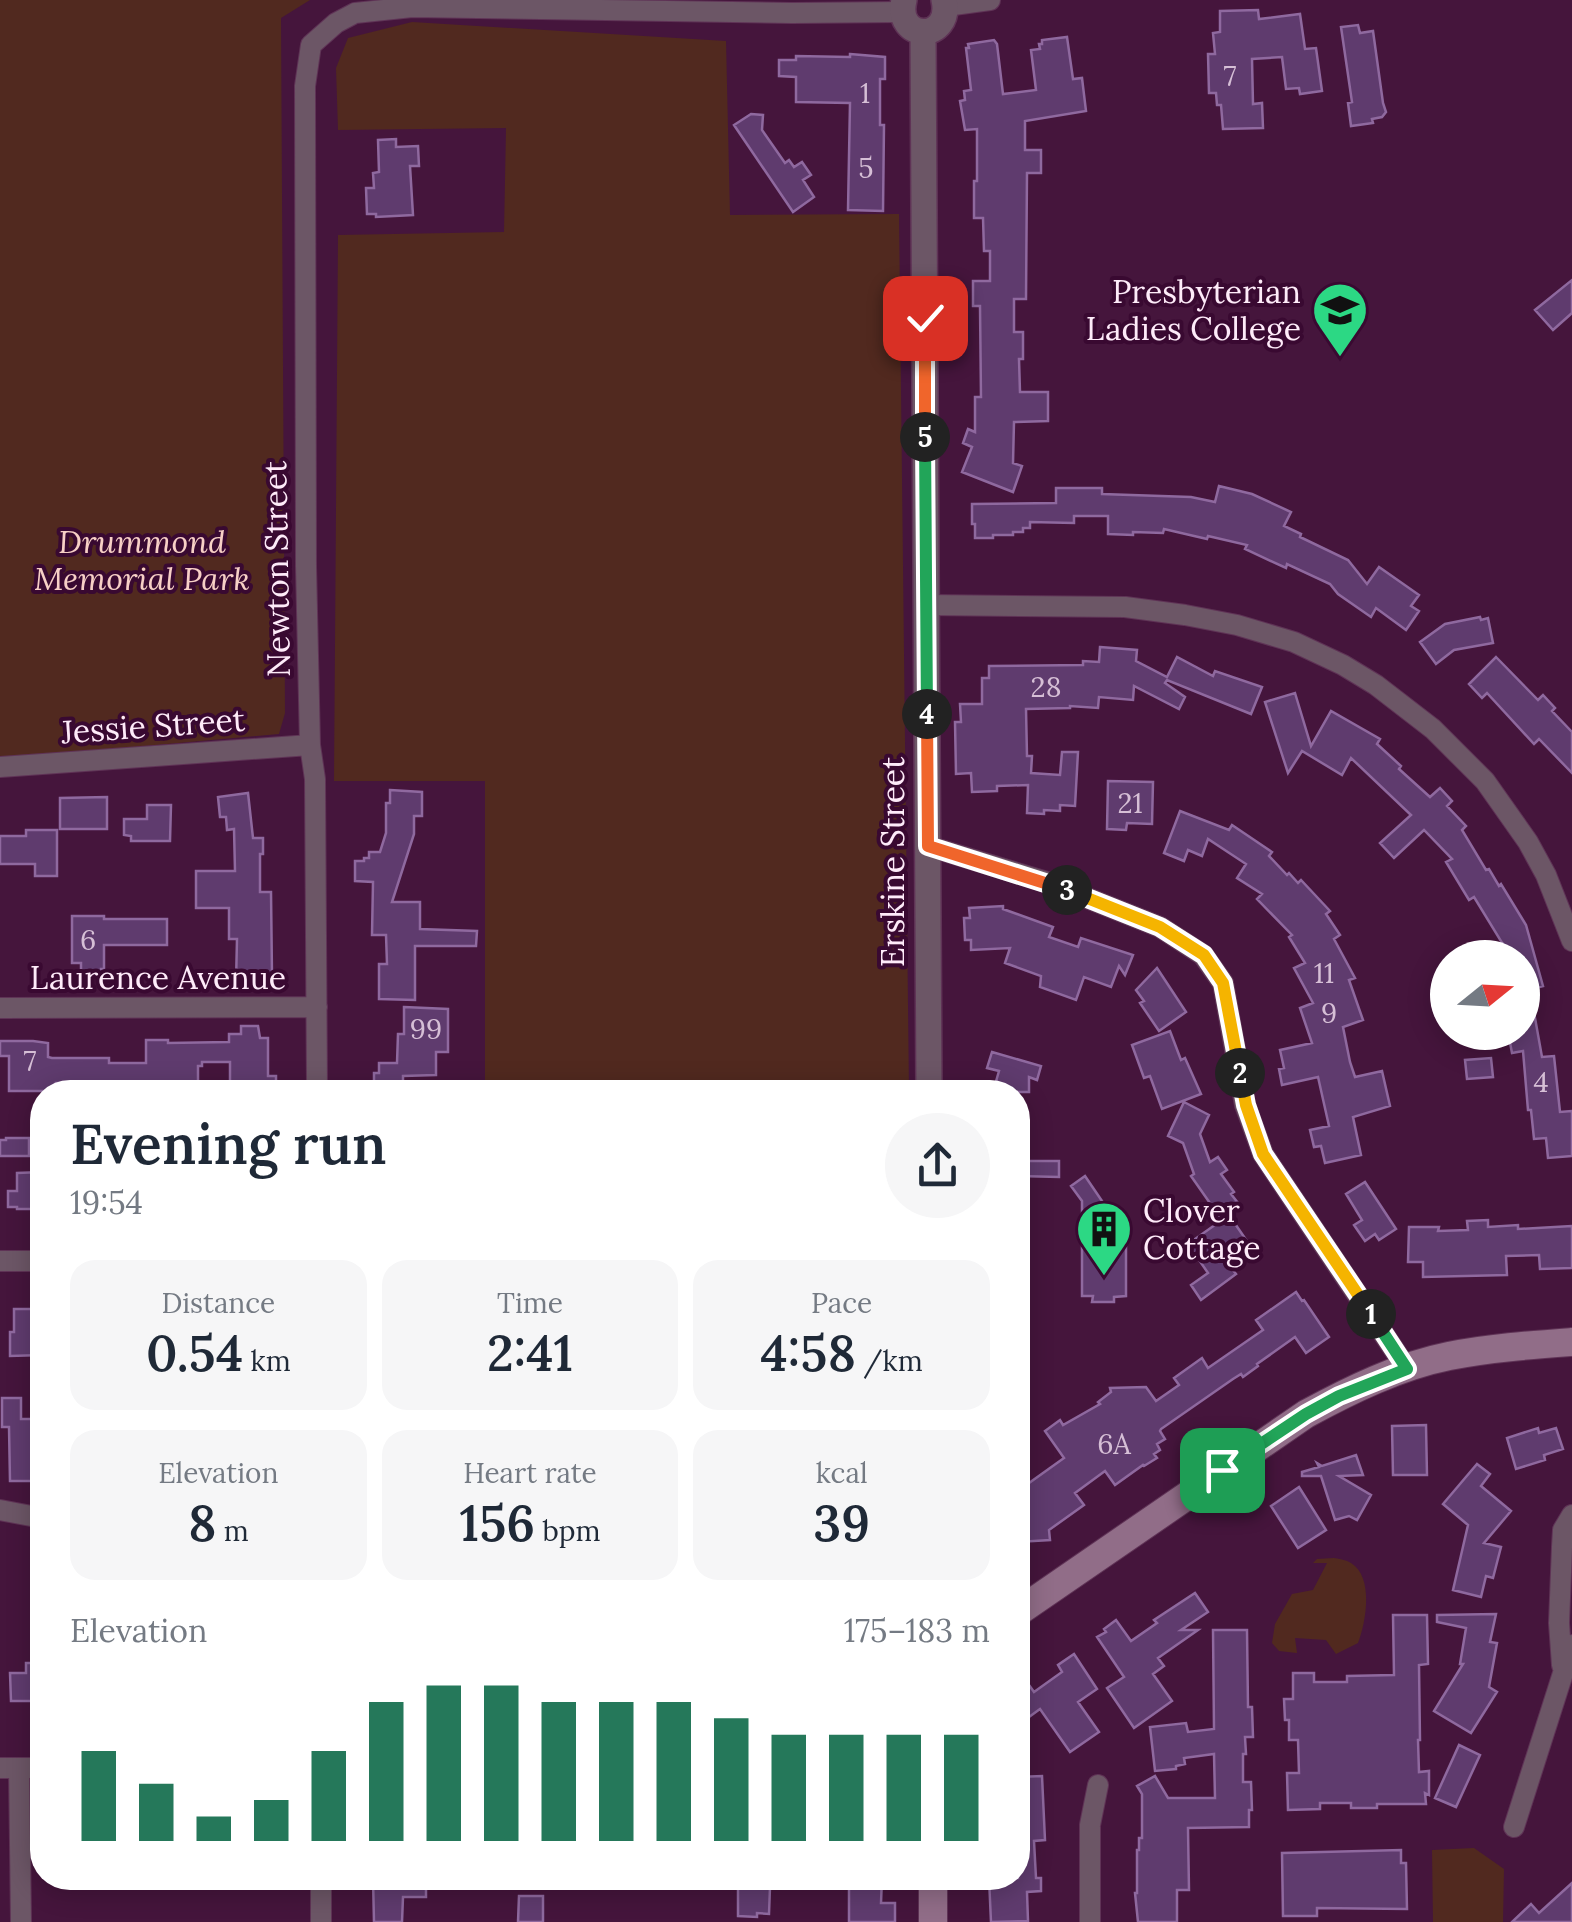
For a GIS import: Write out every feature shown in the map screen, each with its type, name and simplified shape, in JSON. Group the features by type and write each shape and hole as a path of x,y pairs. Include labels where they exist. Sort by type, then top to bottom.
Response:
{"main road":[{"path":"1030,1604 1306,1414 1339,1396 1446,1356 1572,1342"},
{"path":"934,1890 934,1922"}],"street":[{"path":"558,5 776,13 903,6 909,26 923,32 940,24 945,16 945,3 990,0"},
{"name":"Newton Street","path":"316,1080 315,779 310,745 306,566 306,86 311,46 336,22 355,13 412,7 558,5"},
{"name":"Erskine Street","path":"923,32 930,1080"},
{"path":"926,605 1125,607 1185,615 1294,642 1344,664 1434,729 1485,782 1546,874 1572,941"},
{"name":"Jessie Street","path":"0,767 310,745"},
{"path":"928,846 1048,882 1160,927 1204,955 1223,983 1246,1105 1263,1154 1407,1369"},
{"name":"Laurence Avenue","path":"0,1008 317,1007"},
{"path":"0,1261 30,1261"},
{"path":"0,1510 30,1513"},
{"path":"1562,1672 1559,1623 1563,1530 1572,1515"},
{"path":"1514,1828 1572,1646"},
{"path":"9,1768 21,1922"},
{"path":"1090,1922 1090,1825 1098,1784"},
{"path":"321,1890 321,1922"}],"green space":[{"name":"Drummond Memorial Park","path":"0,0 310,0 281,18 285,713 279,734 0,756"},
{"path":"412,22 726,41 730,215 899,214 909,1080 485,1080 485,781 334,781 338,235 504,232 506,128 338,130 336,68 348,38"},
{"path":"1334,1558 1351,1563 1363,1578 1365,1612 1358,1643 1336,1654 1326,1640 1295,1638 1297,1653 1279,1651 1272,1643 1275,1624 1292,1594 1313,1590 1327,1563 1313,1563"},
{"path":"1474,1848 1504,1869 1503,1922 1433,1922 1432,1850"}],"building":[{"path":"1258,10 1259,19 1300,14 1305,49 1316,48 1322,91 1300,94 1299,88 1286,89 1282,57 1252,59 1253,104 1262,103 1263,128 1223,129 1221,105 1217,105 1216,93 1209,93 1208,54 1215,54 1213,33 1220,32 1220,11"},
{"path":"1358,25 1360,33 1373,31 1386,112 1372,119 1373,123 1351,126 1348,103 1352,102 1341,27"},
{"path":"1067,37 1073,79 1082,78 1086,111 1025,121 1025,150 1041,150 1041,173 1027,173 1026,299 1014,299 1014,332 1023,332 1020,392 1048,392 1048,421 1014,422 1013,463 1022,466 1013,492 962,472 972,447 963,443 968,429 975,432 975,397 981,397 980,306 973,306 973,281 990,281 990,251 984,251 983,218 974,218 977,129 965,130 960,101 965,100 964,91 971,90 966,48 968,44 994,40 1003,94 1036,90 1031,50 1040,49 1042,40"},
{"path":"850,54 885,57 885,79 880,79 883,211 848,210 850,103 796,102 796,77 779,76 779,60"},
{"path":"751,114 763,115 762,130 785,163 789,160 794,167 802,162 811,175 803,180 814,197 793,212 734,125"},
{"path":"396,139 396,147 418,146 419,166 410,166 413,215 376,217 367,214 366,188 374,188 373,173 379,172 378,140"},
{"path":"1572,280 1572,313 1553,330 1535,310"},
{"path":"1219,486 1252,494 1291,512 1284,526 1348,560 1367,584 1379,567 1419,595 1411,606 1419,611 1406,630 1376,608 1371,617 1330,584 1245,549 1247,545 1164,529 1163,533 1108,534 1108,516 1074,516 1074,523 1030,522 1030,528 1023,528 1023,532 993,538 975,538 972,524 972,504 1056,503 1056,488 1102,488 1102,494 1191,497 1215,502"},
{"path":"1488,618 1493,643 1454,650 1436,664 1420,642 1445,624"},
{"path":"1100,647 1137,650 1136,661 1167,677 1177,657 1213,676 1215,671 1262,687 1251,714 1167,680 1165,683 1185,697 1179,709 1134,686 1133,700 1099,697 1098,708 1026,709 1031,773 1060,775 1062,752 1078,752 1075,806 1060,805 1060,811 1044,810 1044,814 1027,813 1028,785 972,792 971,773 956,774 955,722 961,722 960,704 982,704 982,678 989,678 989,666 1083,665 1083,661 1099,662"},
{"path":"1496,657 1538,700 1543,695 1572,732 1572,773 1539,739 1534,744 1487,693 1482,698 1469,684"},
{"path":"1295,693 1311,746 1331,711 1380,739 1377,744 1430,797 1440,788 1452,801 1447,806 1466,826 1462,830 1486,870 1501,884 1526,925 1530,940 1500,940 1446,862 1452,859 1424,830 1394,858 1380,843 1411,815 1351,758 1342,775 1302,751 1288,773 1265,702"},
{"path":"1108,781 1153,782 1152,824 1127,823 1126,830 1107,829"},
{"path":"390,790 422,792 422,816 414,816 414,834 392,902 420,902 420,929 477,931 476,946 415,946 415,1000 379,999 379,964 387,964 386,935 372,935 373,882 355,881 355,861 369,858 369,852 380,852"},
{"path":"248,793 253,838 263,838 260,892 271,892 272,975 266,975 266,983 236,982 237,939 229,939 229,908 196,908 196,871 235,871 234,829 227,830 226,817 220,817 218,797"},
{"path":"107,797 107,829 60,829 60,798"},
{"path":"147,805 171,805 170,841 131,841 131,836 124,835 124,819 147,819"},
{"path":"1180,811 1229,830 1232,825 1272,852 1269,856 1287,875 1298,883 1301,880 1330,911 1326,914 1340,935 1334,939 1355,978 1349,980 1363,1020 1343,1027 1350,1062 1355,1077 1382,1071 1390,1106 1353,1117 1361,1155 1325,1163 1321,1146 1314,1147 1310,1130 1329,1126 1318,1077 1282,1085 1280,1050 1312,1043 1300,1008 1313,1003 1294,968 1305,963 1289,937 1292,935 1257,899 1262,894 1237,878 1246,864 1208,839 1202,856 1188,850 1184,861 1164,853"},
{"path":"26,830 57,830 57,876 35,876 35,864 0,864 0,836 26,836"},
{"path":"1003,906 1053,927 1049,937 1078,947 1081,938 1133,955 1125,975 1119,966 1111,987 1084,977 1076,1000 1040,987 1041,976 1005,963 1010,948 971,950 971,940 965,940 964,918 970,918 969,908"},
{"path":"72,916 167,919 167,945 104,945 101,975 81,974 81,963 72,963"},
{"path":"1157,968 1186,1012 1159,1031 1136,990"},
{"path":"404,1007 448,1009 448,1052 436,1052 436,1075 374,1080 379,1063 397,1063 398,1034 404,1034"},
{"path":"241,1026 258,1026 260,1038 268,1038 268,1076 276,1076 276,1080 230,1080 230,1062 202,1062 198,1066 198,1080 30,1080 30,1091 9,1091 9,1056 0,1056 0,1041 33,1041 48,1043 48,1057 52,1058 109,1058 109,1063 146,1063 146,1040 229,1042 229,1034 241,1034"},
{"path":"1170,1031 1201,1094 1162,1109 1150,1076 1144,1078 1132,1045"},
{"path":"1540,1046 1542,1057 1554,1056 1560,1112 1572,1111 1572,1156 1548,1158 1546,1138 1534,1139 1523,1051 1511,1050 1540,1050"},
{"path":"992,1052 1041,1066 1037,1080 996,1080 999,1071 987,1068"},
{"path":"1491,1058 1493,1077 1467,1079 1465,1060"},
{"path":"1184,1102 1209,1115 1200,1134 1210,1162 1218,1157 1227,1170 1221,1174 1238,1203 1219,1216 1191,1176 1194,1174 1183,1143 1168,1136"},
{"path":"29,1138 29,1156 0,1156 0,1140"},
{"path":"1030,1161 1059,1161 1059,1177 1030,1176"},
{"path":"30,1172 30,1209 8,1207 8,1191 17,1191 17,1173"},
{"name":"Clover Cottage","path":"1085,1176 1104,1204 1102,1247 1126,1247 1126,1296 1114,1297 1114,1302 1092,1302 1093,1296 1082,1296 1082,1201 1071,1186"},
{"path":"1365,1182 1396,1229 1379,1240 1375,1234 1365,1241 1354,1225 1362,1220 1346,1194"},
{"path":"1229,1215 1251,1247 1232,1260 1236,1274 1201,1300 1191,1285 1208,1273 1188,1244"},
{"path":"1488,1220 1488,1227 1572,1226 1572,1268 1540,1269 1539,1255 1506,1256 1507,1275 1423,1277 1423,1262 1408,1262 1409,1227 1468,1230 1467,1221"},
{"path":"1296,1292 1329,1337 1306,1353 1295,1337 1243,1377 1241,1374 1233,1379 1161,1429 1165,1439 1157,1444 1157,1458 1115,1485 1105,1471 1075,1493 1084,1505 1049,1530 1050,1540 1030,1541 1030,1482 1064,1458 1045,1431 1060,1420 1063,1425 1100,1404 1110,1388 1146,1387 1156,1401 1179,1385 1174,1378 1202,1358 1208,1368 1263,1330 1256,1320"},
{"path":"14,1309 30,1309 30,1355 10,1356 10,1332 14,1332"},
{"path":"2,1398 21,1398 21,1419 30,1419 30,1481 10,1481 9,1427 2,1427"},
{"path":"1426,1425 1427,1475 1393,1475 1392,1426"},
{"path":"1538,1428 1539,1433 1556,1428 1563,1449 1544,1455 1545,1460 1516,1469 1507,1438"},
{"path":"1356,1455 1363,1475 1339,1476 1371,1495 1357,1520 1349,1516 1335,1520 1321,1476 1302,1476 1302,1472 1319,1467 1317,1463 1322,1466"},
{"path":"1477,1464 1490,1474 1481,1486 1511,1511 1484,1543 1501,1547 1493,1578 1486,1576 1481,1597 1453,1590 1468,1525 1443,1504"},
{"path":"1299,1487 1326,1530 1298,1548 1271,1506"},
{"path":"1195,1593 1208,1612 1181,1630 1198,1630 1158,1658 1164,1666 1153,1674 1172,1701 1134,1728 1107,1688 1124,1677 1097,1637 1116,1620 1131,1641"},
{"path":"1496,1614 1490,1642 1497,1643 1489,1687 1497,1692 1471,1733 1434,1711 1463,1664 1466,1628 1437,1622 1437,1615"},
{"path":"1393,1615 1427,1615 1428,1664 1419,1665 1418,1740 1419,1772 1429,1771 1426,1804 1351,1808 1351,1803 1320,1803 1320,1809 1288,1810 1287,1773 1299,1773 1298,1740 1289,1740 1289,1720 1285,1720 1284,1699 1293,1699 1293,1673 1314,1673 1314,1682 1347,1682 1347,1676 1394,1675"},
{"path":"1213,1630 1247,1630 1248,1707 1252,1707 1253,1737 1245,1737 1243,1782 1251,1782 1249,1827 1188,1828 1189,1890 1177,1890 1177,1922 1138,1922 1135,1893 1137,1850 1142,1838 1142,1794 1137,1786 1155,1776 1168,1798 1215,1798 1214,1754 1184,1758 1185,1764 1176,1769 1155,1771 1150,1727 1186,1723 1188,1732 1214,1729"},
{"path":"1074,1654 1097,1689 1078,1702 1099,1732 1070,1752 1040,1709 1030,1716 1030,1686 1034,1692 1062,1672 1058,1665"},
{"path":"26,1663 30,1663 30,1701 11,1701 10,1673 26,1673"},
{"path":"1459,1745 1480,1755 1456,1807 1435,1798"},
{"path":"1030,1776 1042,1776 1045,1840 1034,1841 1036,1878 1041,1878 1041,1891 1027,1892 1028,1921 991,1922 990,1890 1030,1890"},
{"path":"1401,1850 1401,1863 1406,1863 1407,1909 1317,1908 1317,1916 1283,1916 1282,1853"},
{"path":"1572,1883 1572,1922 1512,1922 1531,1904 1539,1913"},
{"path":"373,1890 426,1890 426,1897 403,1897 402,1922 374,1922"},
{"path":"738,1890 770,1890 769,1914 738,1916"},
{"path":"849,1890 882,1890 881,1903 895,1903 895,1922 849,1922"},
{"path":"519,1896 543,1896 543,1922 518,1922"}],"place":[{"name":"Presbyterian Ladies College","path":"1340,359"},
{"name":"Clover Cottage","path":"1104,1278"}],"route":[{"path":"925,318 928,846 1048,882 1160,927 1204,955 1223,983 1246,1105 1263,1154 1407,1369 1374,1380 1306,1414 1222,1470"}]}
